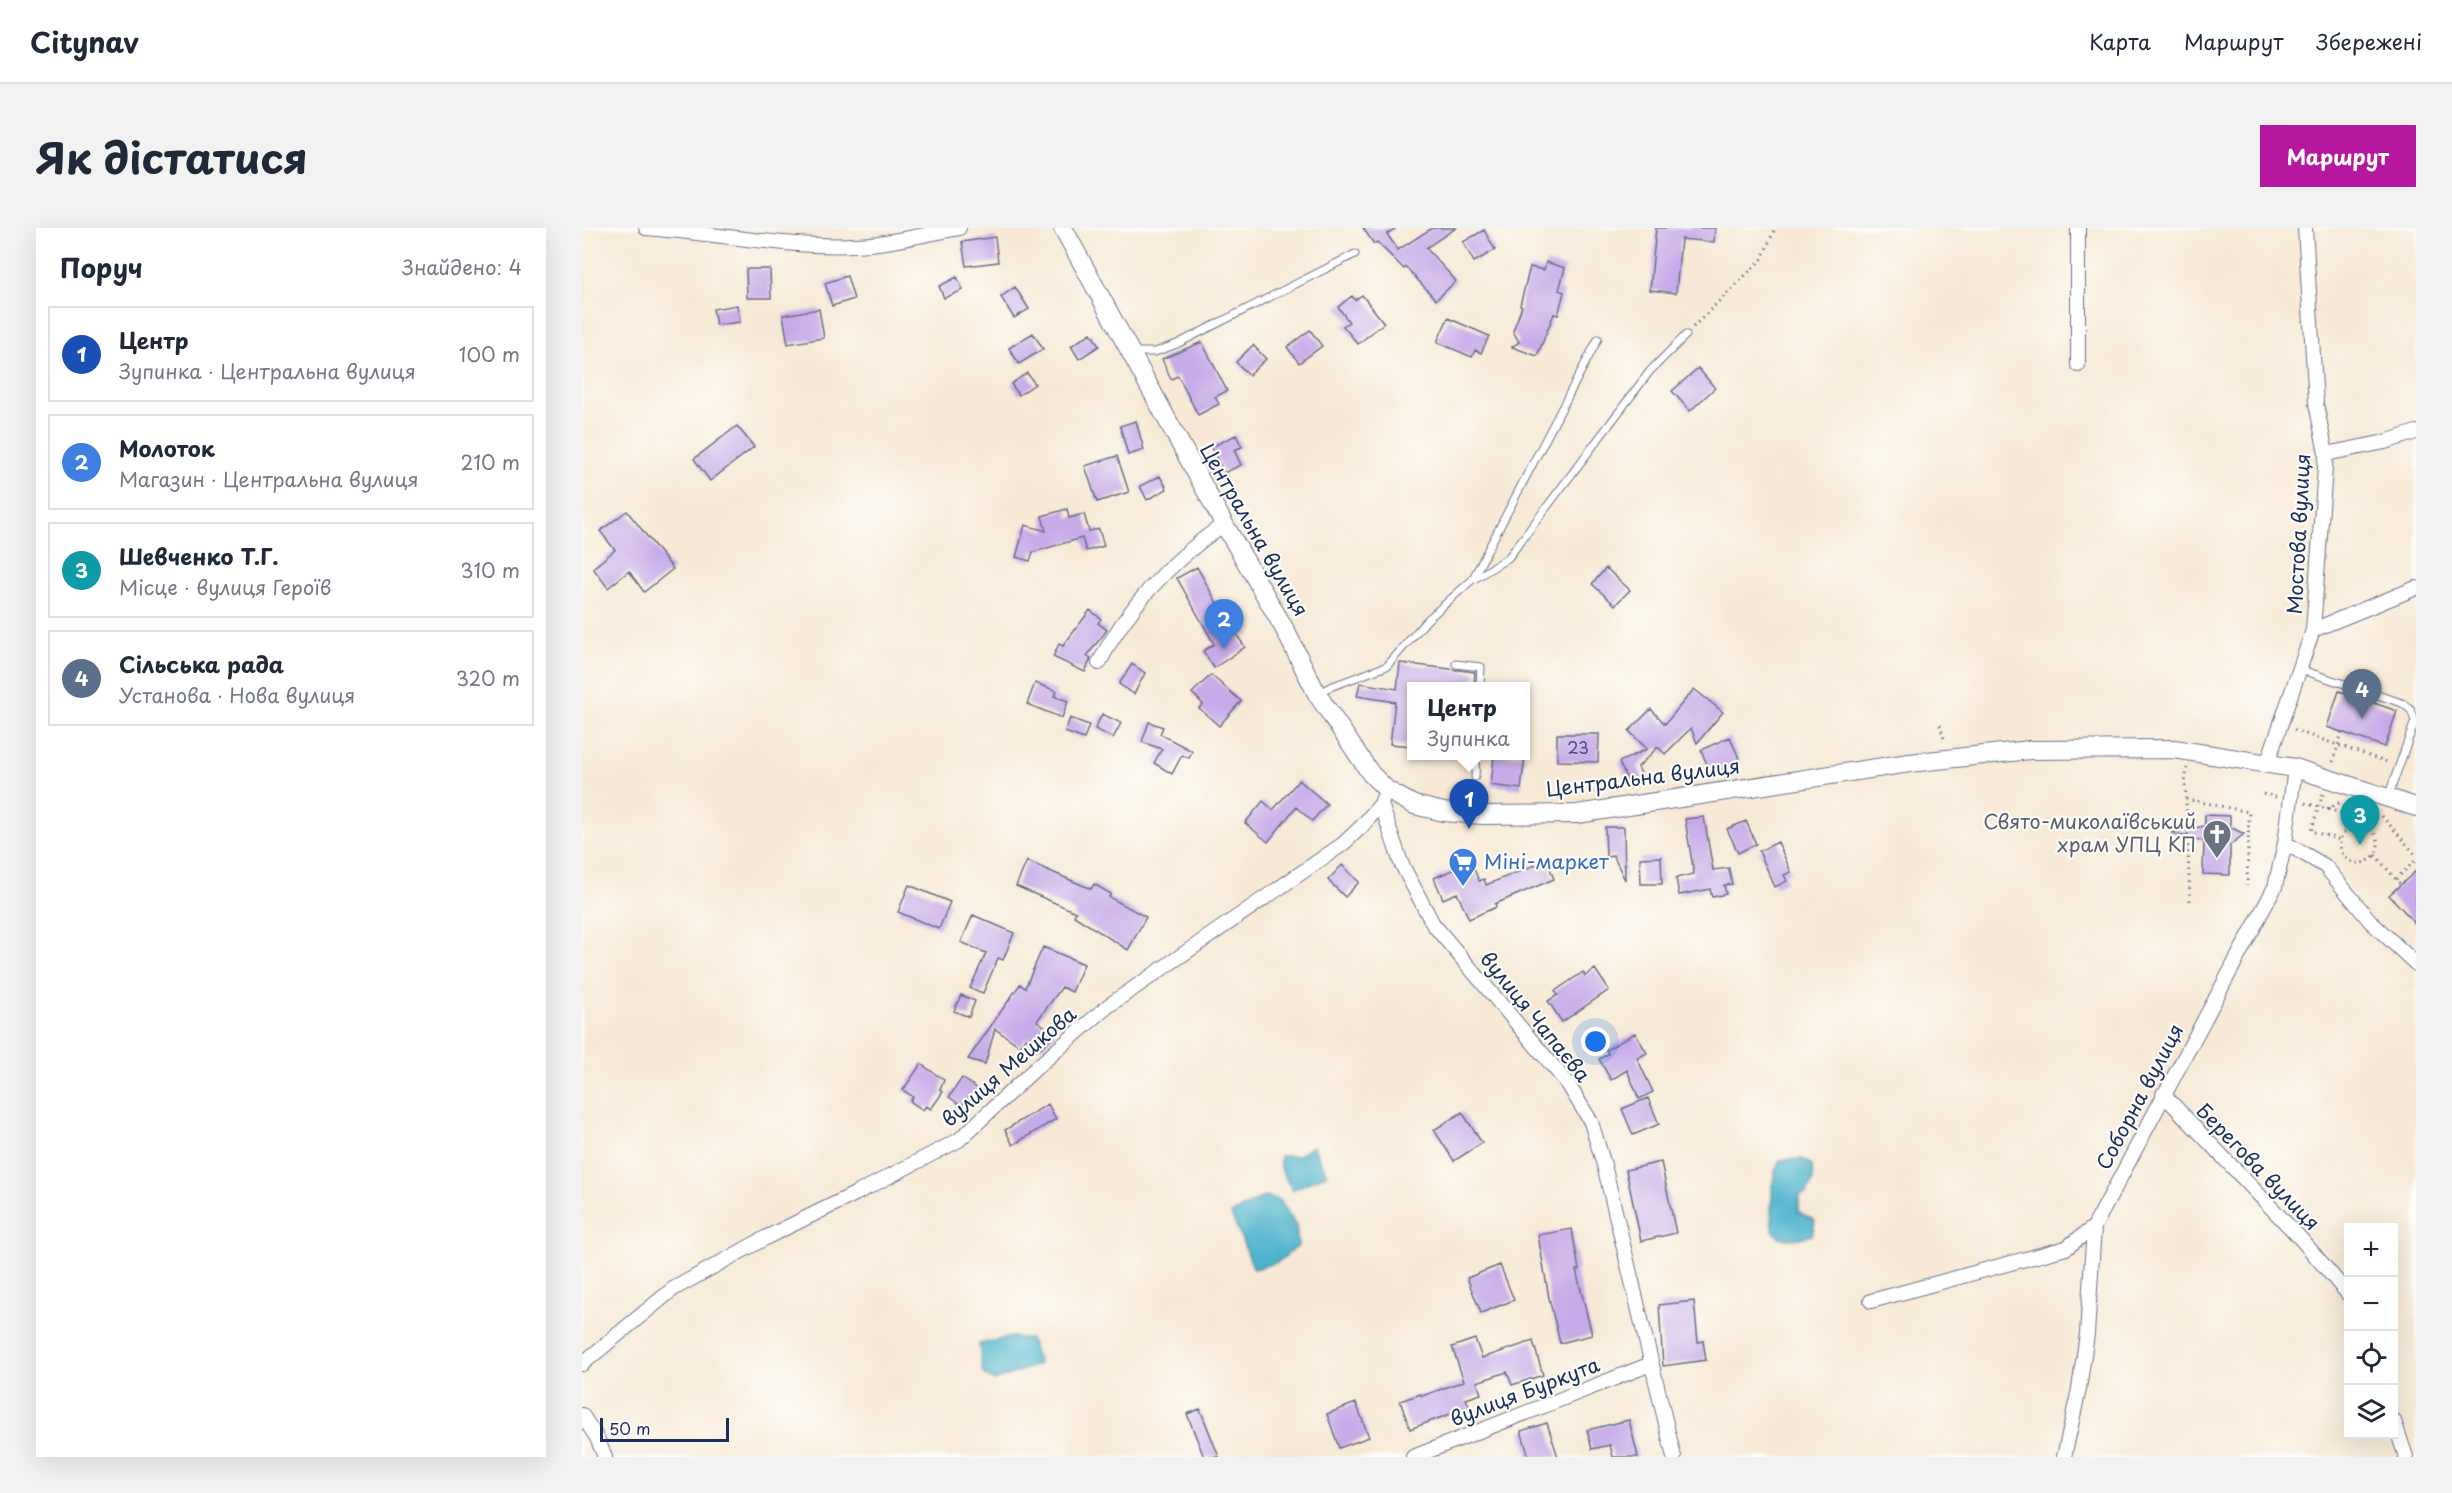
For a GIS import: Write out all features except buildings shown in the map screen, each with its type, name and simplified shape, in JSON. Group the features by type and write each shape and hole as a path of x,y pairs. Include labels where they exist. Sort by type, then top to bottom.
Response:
{"street":[{"path":"646,228 707,230 801,245 858,245 959,228"},
{"name":"Центральна вулиця","path":"1063,228 1128,352 1284,627 1317,694 1384,797 1444,812 1483,815 1577,813 1909,763 2030,750 2174,749 2295,768 2384,805 2416,807"},
{"path":"2078,228 2078,365"},
{"name":"Мостова вулиця","path":"2267,764 2313,630 2326,454 2316,403 2305,228"},
{"path":"2326,454 2385,442 2416,432"},
{"path":"1099,663 1129,613 1158,579 1224,524"},
{"path":"2313,630 2416,588"},
{"name":"Соборна вулиця","path":"2064,1457 2079,1389 2087,1334 2094,1227 2275,887 2285,843 2295,768"},
{"name":"вулиця Чапаєва","path":"1384,797 1401,863 1433,924 1568,1084 1591,1122 1604,1165 1674,1457"},
{"name":"вулиця Мешкова","path":"582,1364 673,1289 767,1237 959,1140 1036,1068 1108,1006 1343,844 1362,826 1384,797"},
{"path":"2285,843 2325,866 2371,921 2416,964"},
{"name":"Берегова вулиця","path":"2163,1094 2301,1239 2344,1288"},
{"path":"1871,1300 2066,1248 2094,1227"},
{"name":"вулиця Буркута","path":"1413,1457 1650,1364"},
{"path":"582,1415 597,1438 605,1457"},
{"path":"2398,1434 2406,1457"}],"lane":[{"path":"1128,352 1155,352 1178,344 1355,254"},
{"path":"1317,694 1387,666 1427,620 1472,580 1508,558 1650,371 1686,335"},
{"path":"1472,580 1598,339"},
{"path":"1456,663 1481,667 1480,682"},
{"path":"2299,669 2402,703 2411,710 2415,721 2384,805"},
{"path":"1475,777 1476,760"}],"path":[{"path":"1686,335 1762,259 1774,228"},
{"path":"1940,725 1947,749"},
{"path":"2280,726 2400,766"},
{"path":"2330,769 2342,732"},
{"path":"2187,768 2185,783 2190,901"},
{"path":"2325,788 2311,831 2341,840"},
{"path":"2186,799 2249,812 2247,886"},
{"path":"2327,809 2343,801 2352,804"},
{"path":"2384,805 2416,857 2396,879"},
{"path":"2319,807 2342,813"},
{"path":"2358,825 2370,828 2377,837 2375,855 2364,862 2352,861 2343,853 2341,840 2347,830 2358,825"},
{"path":"2375,855 2401,885"}],"water":[{"path":"1313,1146 1327,1174 1292,1190 1280,1167 1280,1156 1297,1156"},
{"path":"1802,1159 1812,1165 1813,1180 1807,1193 1799,1196 1799,1212 1815,1221 1812,1235 1781,1238 1776,1234 1771,1220 1775,1173 1780,1160"},
{"path":"1265,1196 1280,1200 1296,1225 1298,1246 1278,1262 1254,1269 1231,1214"},
{"path":"1011,1337 1030,1339 1039,1364 994,1381 983,1374 979,1344"}],"place":[{"name":"Молоток","path":"1224,649"},
{"name":"Сільська рада","path":"2362,719"},
{"name":"Центр","path":"1469,829"},
{"name":"Шевченко Т.Г.","path":"2360,845"},
{"name":"Свято-миколаївський храм УПЦ КП","path":"2217,860"},
{"name":"Міні-маркет","path":"1463,888"}]}
